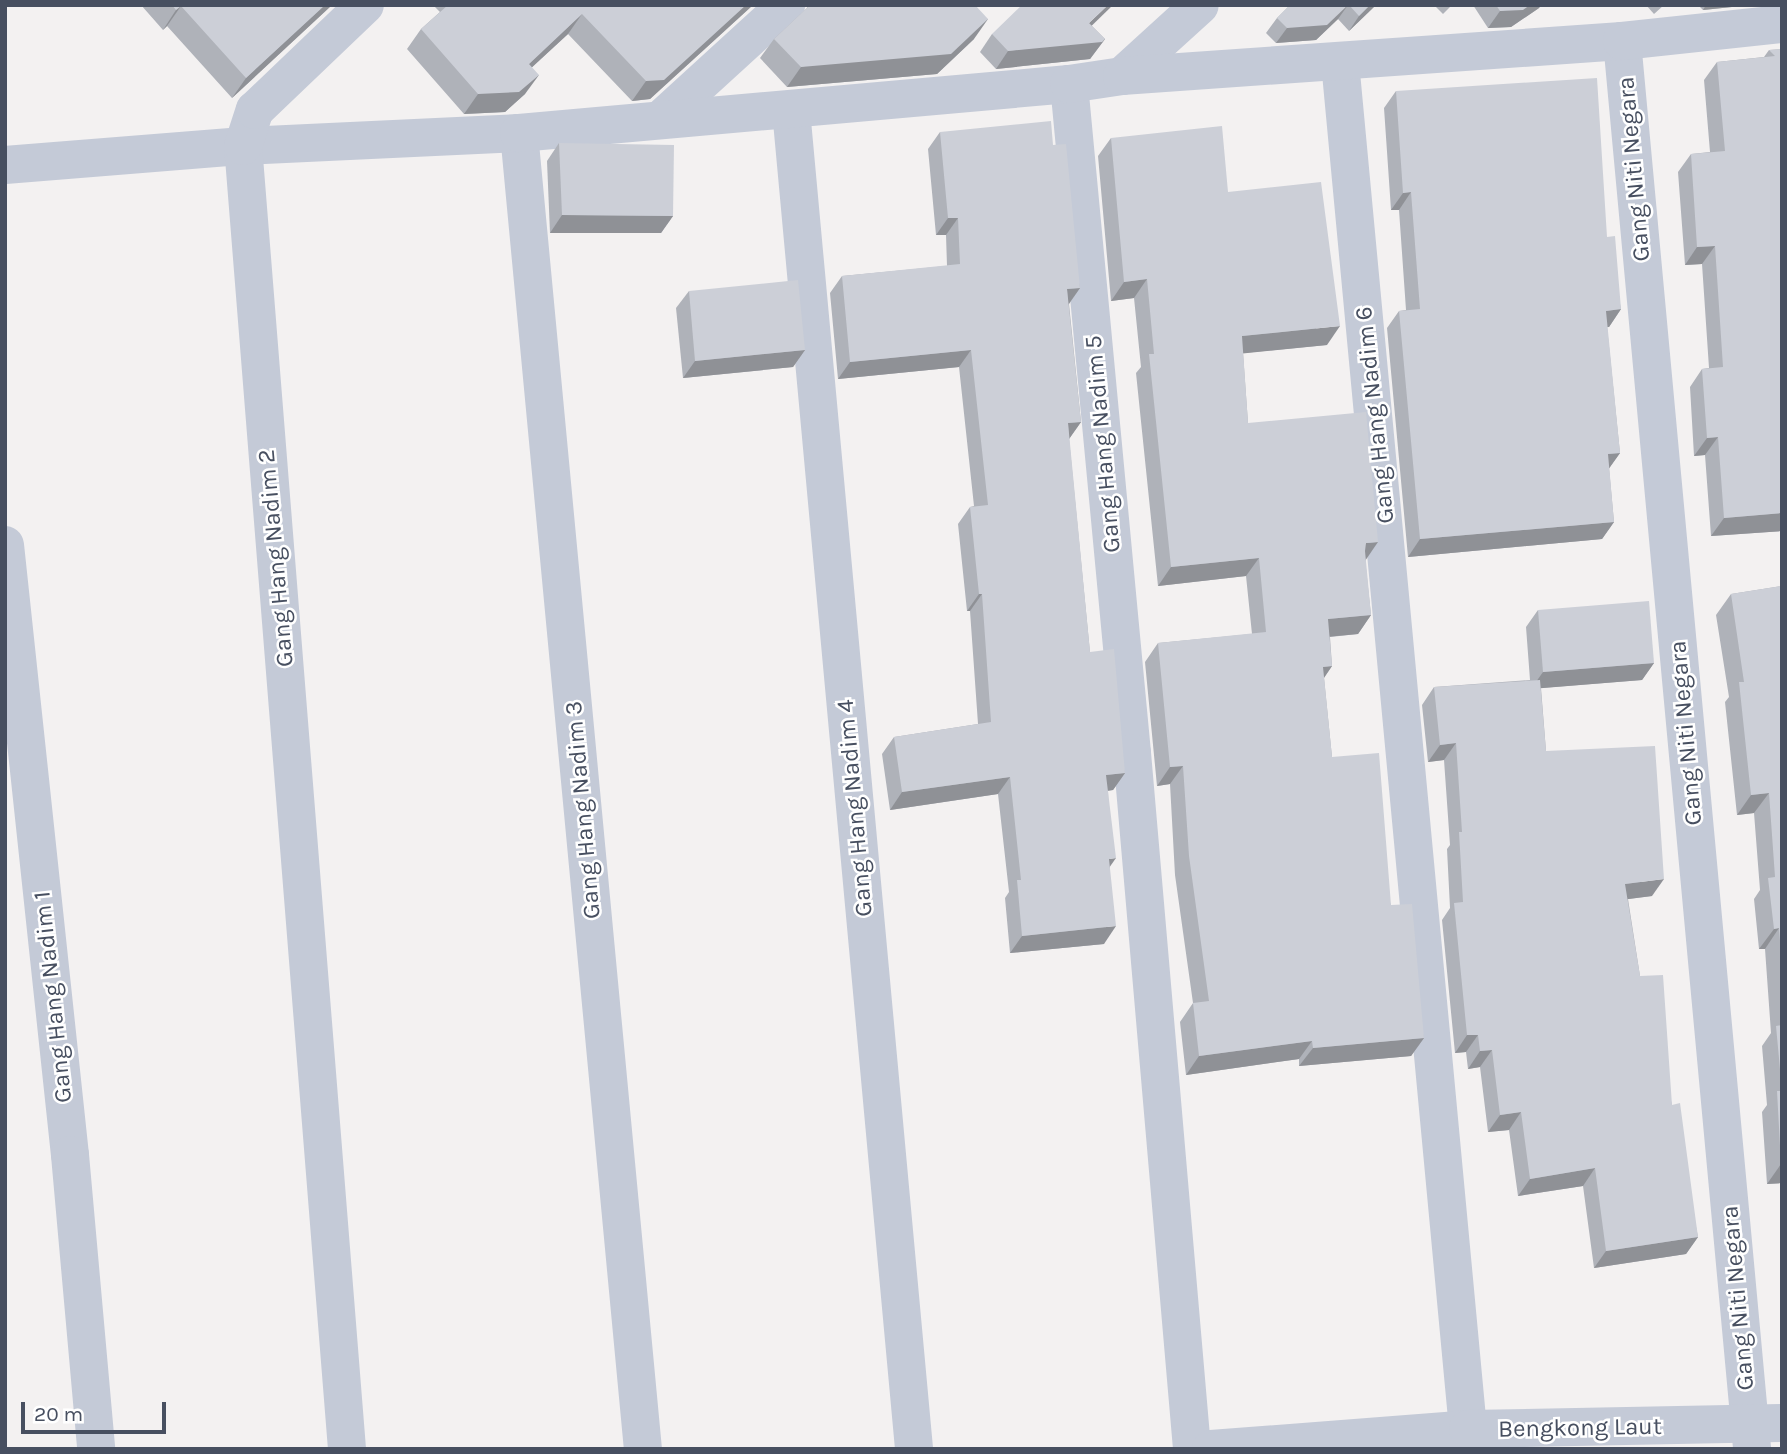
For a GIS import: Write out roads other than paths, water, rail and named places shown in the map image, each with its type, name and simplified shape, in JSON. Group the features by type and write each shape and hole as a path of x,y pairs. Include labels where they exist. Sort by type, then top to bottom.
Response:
{"street":[{"path":"243,146 255,110 365,5"},
{"path":"660,120 786,5"},
{"path":"1122,76 1200,5"},
{"path":"5,165 243,146 519,133 791,110 1122,76 1622,41 1782,23"},
{"name":"Gang Niti Negara","path":"1622,41 1761,1432"},
{"name":"Gang Hang Nadim 6","path":"1340,62 1402,698 1469,1439"},
{"name":"Gang Hang Nadim 5","path":"1069,83 1132,753 1192,1449"},
{"name":"Gang Hang Nadim 4","path":"791,110 914,1449"},
{"name":"Gang Hang Nadim 3","path":"519,133 643,1449"},
{"name":"Gang Hang Nadim 2","path":"243,146 347,1449"},
{"name":"Gang Hang Nadim 1","path":"5,545 70,1155 96,1449"},
{"name":"Bengkong Laut","path":"1212,1449 1761,1432"}]}
